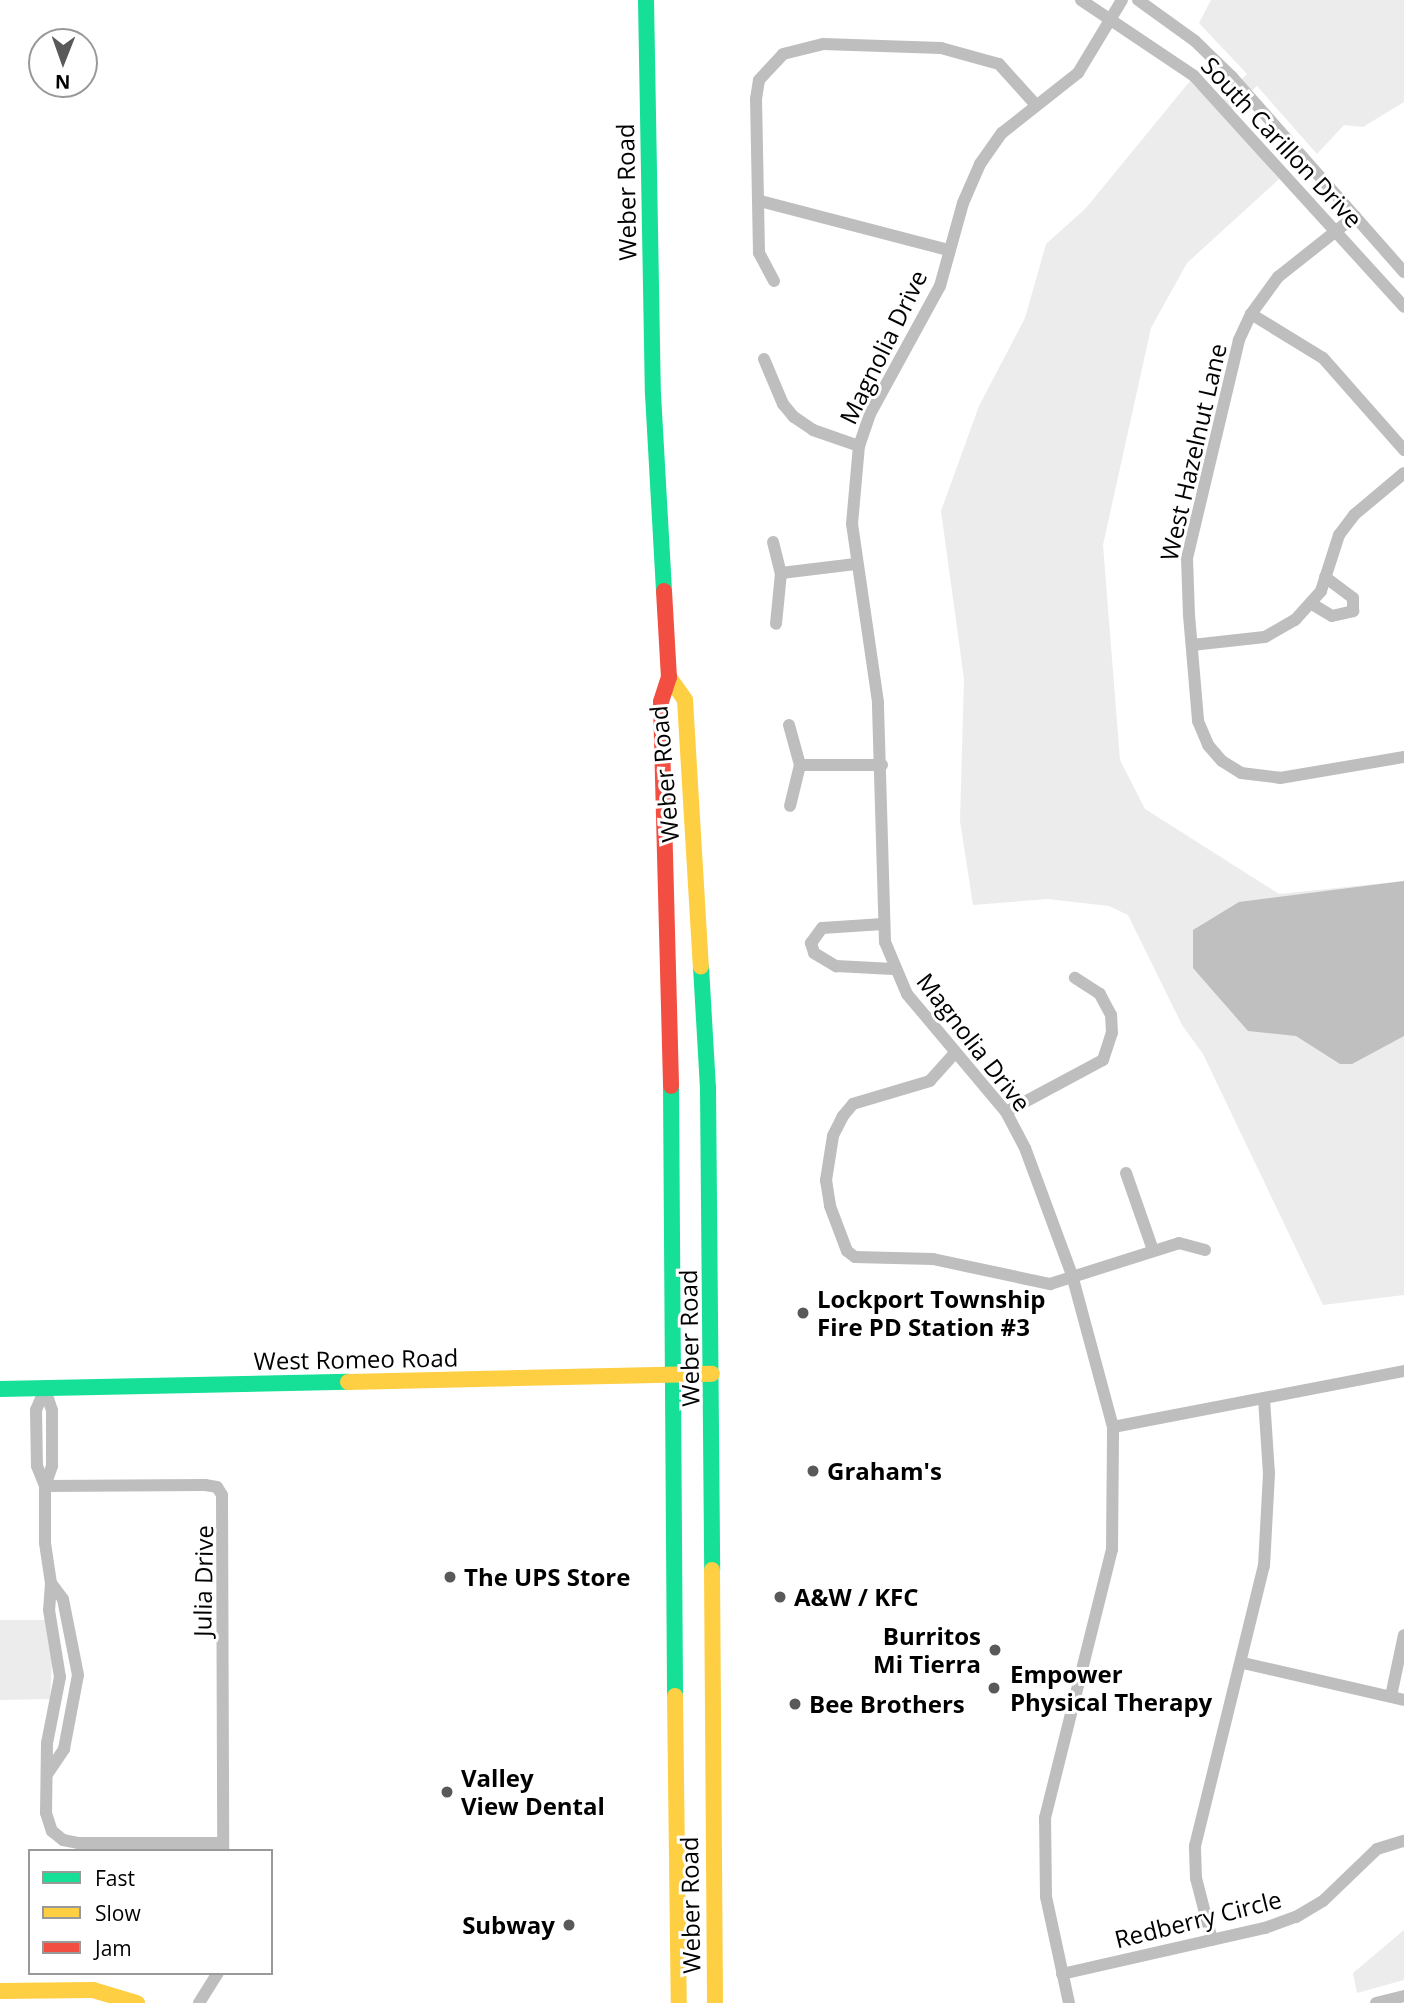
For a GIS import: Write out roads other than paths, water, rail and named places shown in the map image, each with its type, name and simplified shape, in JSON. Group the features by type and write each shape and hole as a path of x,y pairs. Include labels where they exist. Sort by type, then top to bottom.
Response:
{"main road":[{"name":"Weber Road","path":"646,0 653,394 669,677 661,702 673,1108 671,1374 679,2003"},
{"path":"646,39 661,0"},
{"name":"Weber Road","path":"669,677 685,700 708,1088 715,2003"},
{"name":"West Romeo Road","path":"0,1389 712,1374"},
{"path":"0,1991 46,1997 93,1990 138,2003"}],"street":[{"name":"South Carillon Drive","path":"1081,0 1194,76 1337,230 1404,307"},
{"name":"Magnolia Drive","path":"1069,2003 1046,1897 1045,1818 1110,1562 1113,1427 1072,1275 1039,1181 1006,1112 921,1014 893,969 883,924 882,765 878,702 855,564 852,524 859,446 872,412 940,286 948,250 979,164 1002,133 1035,104 1078,73 1122,0"},
{"name":"South Carillon Drive","path":"1138,0 1195,41 1233,77 1404,272"},
{"path":"774,282 759,253 759,80 768,65 802,46 898,44 983,56 1013,75 1035,104"},
{"path":"760,201 948,250"},
{"name":"West Hazelnut Lane","path":"1355,216 1278,276 1251,314 1239,340 1187,558 1198,721 1208,745 1241,772 1280,778 1404,757"},
{"path":"1251,314 1323,358 1404,450"},
{"path":"765,359 783,404 794,417 813,430 859,446"},
{"path":"1192,645 1265,637 1287,626 1312,604 1325,577 1339,535 1354,515 1404,474"},
{"path":"773,542 780,573 776,624"},
{"path":"780,573 855,564"},
{"path":"1312,604 1332,616 1353,611 1353,598 1347,590 1325,577"},
{"path":"789,725 800,765 790,806"},
{"path":"800,765 882,765"},
{"path":"883,924 822,928 811,943 814,953 829,965 893,969"},
{"path":"1006,1112 1103,1060 1112,1033 1111,1015 1100,994 1075,978"},
{"path":"954,1054 930,1080 853,1104 843,1116 833,1136 826,1180 839,1239 855,1257 933,1259 1050,1284 1179,1243 1205,1250"},
{"path":"1126,1173 1153,1250"},
{"path":"1113,1427 1404,1371"},
{"path":"45,1389 36,1410 37,1466 45,1486 51,1583 63,1598 78,1675 64,1749 48,1773 46,1813 52,1831 63,1840 223,1847"},
{"path":"1212,1940 1196,1878 1195,1846 1243,1663 1268,1523 1264,1398"},
{"name":"Julia Drive","path":"45,1486 205,1485 217,1486 222,1495 223,1847"},
{"path":"1243,1663 1398,1698 1404,1635"},
{"name":"Redberry Circle","path":"1062,1975 1212,1940 1296,1917 1322,1901 1377,1849 1404,1841"},
{"path":"199,2003 217,1975"},
{"path":"1377,2003 1404,1996"}],"place":[{"name":"Lockport Township Fire PD Station #3","path":"803,1313"},
{"name":"Graham's","path":"813,1471"},
{"name":"The UPS Store","path":"450,1577"},
{"name":"A&W / KFC","path":"780,1597"},
{"name":"Burritos Mi Tierra","path":"995,1650"},
{"name":"Empower Physical Therapy","path":"994,1688"},
{"name":"Bee Brothers","path":"795,1704"},
{"name":"Valley View Dental","path":"447,1792"},
{"name":"Subway","path":"569,1925"}]}
